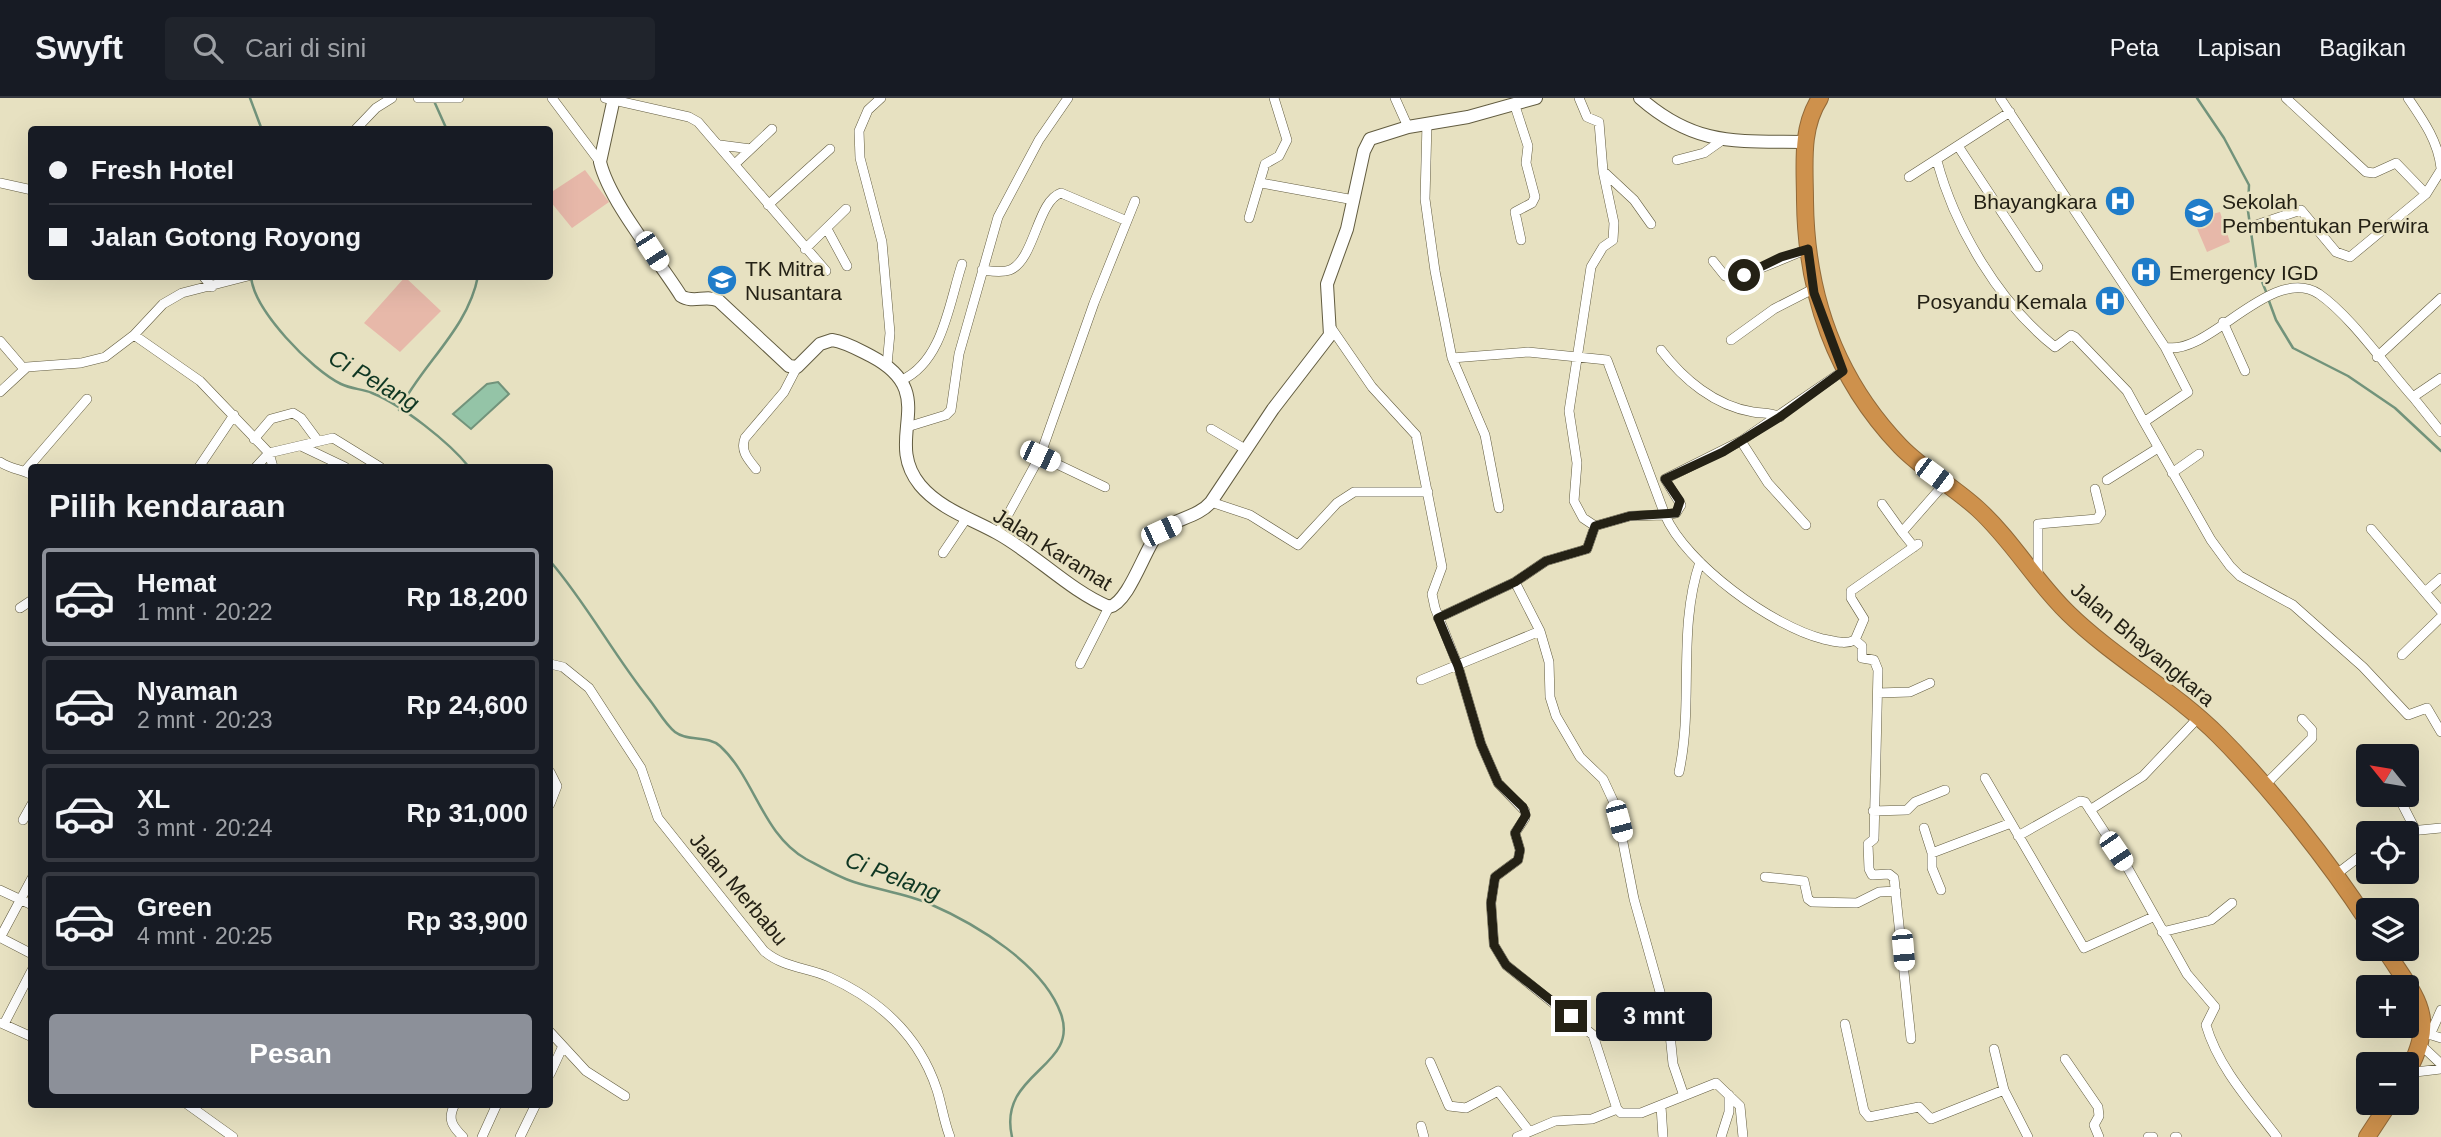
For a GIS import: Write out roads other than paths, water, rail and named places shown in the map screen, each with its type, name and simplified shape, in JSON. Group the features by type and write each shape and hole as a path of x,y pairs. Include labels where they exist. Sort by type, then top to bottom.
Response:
{"highway":[{"name":"Jalan Bhayangkara","path":"1820,98 1807,126 1805,142 1808,249 1813,289 1843,371 1900,446 1979,509 2083,627 2219,736 2264,786 2356,906"},
{"path":"2392,961 2421,1009 2425,1037 2418,1052"},
{"path":"2367,1137 2381,1115"}],"street":[{"path":"359,126 376,108 392,98"},
{"path":"421,99 459,98"},
{"path":"552,98 600,162 615,196 681,296 690,300 719,300 783,362 797,367"},
{"path":"881,98 868,110 859,131 859,145 882,242 890,333 887,365"},
{"path":"907,427 946,415 951,410 959,354 998,216 1034,149 1068,98"},
{"path":"1249,218 1265,164 1279,156 1287,140 1274,98"},
{"path":"1395,98 1408,127"},
{"path":"1579,98 1587,117 1599,122 1603,171 1609,192 1614,238 1603,247 1591,267 1569,411 1577,463 1574,501 1583,518 1595,526 1630,516 1676,513 1681,505 1665,479 1741,441 1780,417 1843,371"},
{"path":"1640,98 1672,121 1721,141 1805,142"},
{"path":"2000,98 2165,347 2188,392 2144,422"},
{"path":"2286,98 2366,172 2374,173 2396,163 2426,194"},
{"path":"2256,225 2301,210 2336,253 2350,257 2426,194 2441,169 2439,152 2425,121 2408,98"},
{"path":"600,162 611,99 689,117 720,145 826,271"},
{"path":"1521,240 1515,212 1532,203 1535,197 1526,163 1526,101 1374,136 1367,144 1354,200 1327,284 1332,330 1372,387 1413,430 1442,567 1432,594 1438,618 1458,666 1481,744 1496,778 1523,807 1526,815 1515,833 1520,850 1518,860 1495,877 1492,891 1494,945 1506,965 1593,1035 1617,1109"},
{"path":"1909,177 2010,112"},
{"path":"1427,123 1426,210 1452,358 1485,435 1499,508"},
{"path":"736,163 772,129"},
{"path":"1677,160 1704,153 1721,141"},
{"path":"720,145 751,149"},
{"path":"1958,146 2038,267"},
{"path":"768,205 830,149"},
{"path":"1937,160 1947,192 1971,242 2021,315 2055,346 2071,335 2075,337 2127,391 2172,473 2230,566 2240,576 2293,605 2363,667 2408,715 2427,708 2441,732"},
{"path":"1603,171 1634,200 1651,224"},
{"path":"0,183 28,189"},
{"path":"1261,183 1354,200"},
{"path":"982,270 1012,269 1022,258 1050,202 1060,193 1127,221"},
{"path":"998,533 1040,456 1094,303 1135,201"},
{"path":"805,249 846,209"},
{"path":"827,229 847,267"},
{"path":"1713,261 1725,276 1737,278 1781,257 1808,249"},
{"path":"756,469 745,455 745,439 784,392 797,367 820,344 832,340 887,365 902,380 925,365 935,348 962,264"},
{"path":"207,280 212,286"},
{"path":"0,391 24,369 94,361 114,352 172,298 225,280"},
{"path":"2165,347 2185,347 2223,322 2283,290 2297,287 2317,293 2335,308 2441,432"},
{"path":"1731,340 1774,309 1813,289"},
{"path":"2377,357 2441,298"},
{"path":"2223,322 2245,371"},
{"name":"Jalan Karamat","path":"902,380 909,399 906,453 918,481 966,519 998,533 1109,607 1120,600 1158,534 1204,510 1211,502 1245,449 1323,346 1332,330"},
{"path":"134,335 190,373 269,453 272,464"},
{"path":"0,341 24,369"},
{"path":"1661,350 1674,367 1702,391 1753,412 1766,411 1780,417"},
{"path":"1452,358 1528,352 1601,358 1610,364 1629,424 1676,536 1726,585 1784,625 1835,641 1855,640 1862,646 1862,658 1875,662 1878,693 1873,840 1868,846 1870,872 1892,875 1896,891 1910,1039"},
{"path":"2413,397 2441,378"},
{"path":"35,464 87,399"},
{"path":"254,439 271,419 293,413 301,418 318,441"},
{"path":"201,464 234,415"},
{"path":"1211,429 1245,449"},
{"path":"259,464 269,453 318,441 338,440 375,464"},
{"path":"1741,441 1768,483 1806,525"},
{"path":"301,446 339,464"},
{"path":"2107,480 2158,447"},
{"path":"2172,473 2199,454"},
{"path":"1040,456 1105,487"},
{"path":"0,462 14,471 28,473"},
{"path":"1902,531 1945,484"},
{"path":"2038,579 2038,524 2097,519 2101,513 2095,489"},
{"path":"1211,502 1250,515 1298,545 1336,503 1354,492 1428,492"},
{"path":"1855,640 1864,620 1851,598 1851,590 1916,545 1882,504"},
{"path":"943,552 966,519"},
{"path":"1438,618 1515,582 1546,561 1587,549 1595,526"},
{"path":"2371,529 2441,611"},
{"path":"1679,772 1684,730 1691,597 1700,562"},
{"path":"2425,592 2441,578"},
{"path":"1515,582 1540,631 1549,662 1552,707 1580,757 1603,779 1616,807 1636,907 1667,1013 1675,1073 1684,1096"},
{"path":"20,608 28,603"},
{"path":"1080,664 1109,607"},
{"path":"2402,655 2441,617"},
{"path":"1422,680 1540,631"},
{"name":"Jalan Merbabu","path":"553,665 563,667 589,688 641,768 658,818 764,951 779,963 824,975 849,986 873,1000 904,1027 927,1065 950,1137"},
{"path":"1878,693 1910,692 1930,683"},
{"path":"2090,810 2143,776 2198,718"},
{"path":"2264,786 2312,738 2312,730 2302,719"},
{"path":"553,778 557,786 553,796"},
{"path":"1984,778 2084,948 2153,917"},
{"path":"1873,811 1907,810 1915,802 1945,790"},
{"path":"2018,836 2080,802 2085,802 2126,865 2187,974 2215,1007 2206,1025 2221,1059 2277,1137"},
{"path":"23,820 28,811"},
{"path":"1932,853 2011,823"},
{"path":"1924,828 1932,853 1932,868 1941,890"},
{"path":"2419,831 2441,828"},
{"path":"2334,876 2356,859"},
{"path":"1765,877 1804,881 1808,899 1812,902 1857,903 1879,892 1896,891"},
{"path":"28,885 0,938 28,952"},
{"path":"0,890 28,903"},
{"path":"2162,932 2211,920 2232,903"},
{"path":"28,977 2,1023 28,1035"},
{"path":"2425,1037 2441,1010"},
{"path":"1845,1024 1864,1111 1868,1117 1919,1107 1931,1119 2004,1090"},
{"path":"553,1036 586,1072 625,1096"},
{"path":"2425,1037 2441,1038"},
{"path":"2425,1037 2441,1065"},
{"path":"553,1068 562,1048"},
{"path":"1994,1049 2004,1090 2028,1137"},
{"path":"2441,1052 2441,1065"},
{"path":"2065,1059 2098,1107 2094,1125 2099,1137"},
{"path":"1430,1062 1449,1106 1465,1108 1498,1091 1529,1131"},
{"path":"2419,1071 2441,1065"},
{"path":"1517,1137 1555,1121 1592,1119 1617,1109 1632,1115 1661,1107 1716,1083 1740,1106 1743,1137"},
{"path":"1721,1137 1730,1112 1729,1095"},
{"path":"1661,1107 1663,1137"},
{"path":"193,1108 233,1137"},
{"path":"453,1108 451,1121 463,1137"},
{"path":"482,1137 495,1108"},
{"path":"520,1137 534,1108"},
{"path":"1421,1125 1424,1137"},
{"path":"2148,1137 2154,1137"}],"waterway":[{"name":"Ci Pelang","path":"250,98 260,126"},
{"path":"2197,98 2224,138 2249,185 2248,211 2256,267 2267,294"},
{"path":"434,101 445,126"},
{"name":"Ci Pelang","path":"252,280 254,290 273,321 315,366 341,384 372,393 411,415 466,464"},
{"path":"399,410 455,330 473,295 477,280"},
{"path":"2269,301 2276,320 2293,348 2348,376 2395,408 2441,451"},
{"name":"Ci Pelang","path":"553,565 668,725 680,735 710,741 720,746 742,774 769,821 791,848 806,859 842,877 912,897 948,912 1006,948 1040,979 1061,1014 1064,1032 1059,1047 1050,1060 1016,1098 1011,1115 1012,1137"}],"place":[{"name":"Bhayangkara","path":"2120,201"},
{"name":"Sekolah Pembentukan Perwira","path":"2199,213"},
{"name":"Emergency IGD","path":"2146,272"},
{"name":"TK Mitra Nusantara","path":"722,280"},
{"name":"Posyandu Kemala","path":"2110,301"}]}
